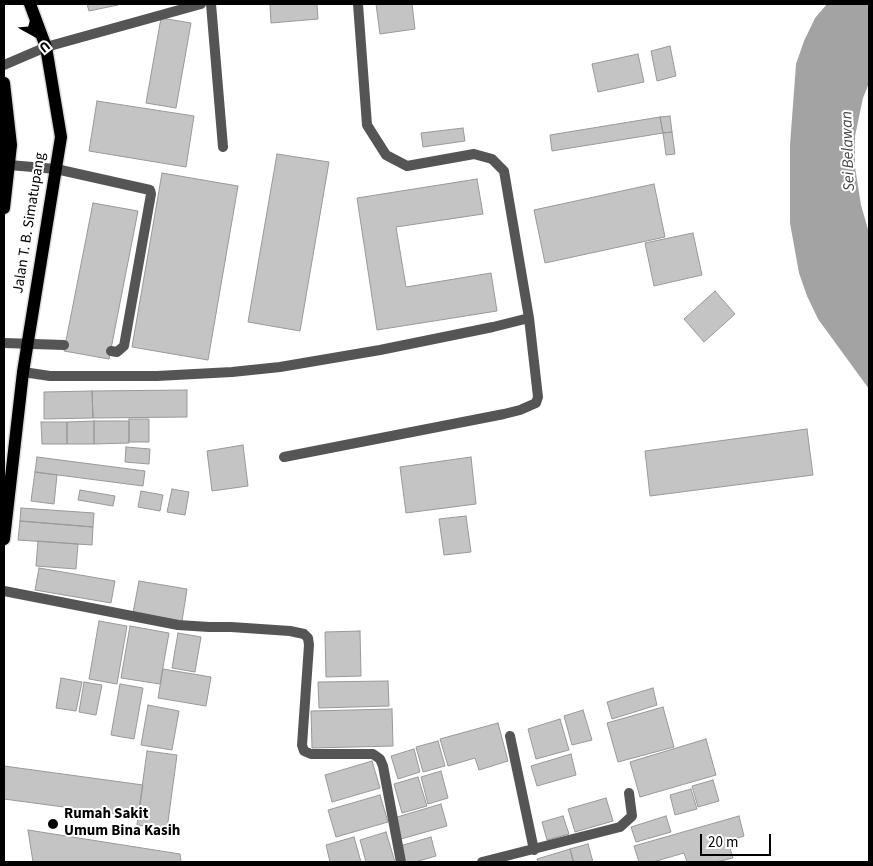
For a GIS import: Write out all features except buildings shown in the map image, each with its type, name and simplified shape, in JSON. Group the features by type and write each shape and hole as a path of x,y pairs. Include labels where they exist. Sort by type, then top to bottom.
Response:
{"main road":[{"name":"Jalan T. B. Simatupang","path":"4,539 22,372 61,137 46,47 30,4"},
{"name":"Jalan T. B. Simatupang","path":"4,83 11,145 4,208"}],"street":[{"path":"4,65 46,47 201,4"},
{"path":"211,4 223,147"},
{"path":"284,457 504,414 536,404 538,397 529,318 504,172 492,158 474,154 407,166 386,155 367,125 358,4"},
{"path":"9,166 56,169 150,190 124,346 116,352 110,351"},
{"path":"22,372 50,376 193,375 280,367 380,350 529,318"},
{"path":"4,343 64,345"},
{"path":"4,591 178,625 290,631 304,634 308,638 309,645 302,745 304,751 311,754 373,754 380,759 383,766 401,862"},
{"path":"510,736 534,850"},
{"path":"482,862 620,827 632,816 629,793"}],"water":[{"name":"Sei Belawan","path":"827,4 869,4 869,83 863,98 855,136 855,167 861,205 869,233 869,389 818,319 807,296 799,273 790,223 790,145 796,64 815,18"}],"place":[{"name":"Rumah Sakit Umum Bina Kasih","path":"53,824"}]}
